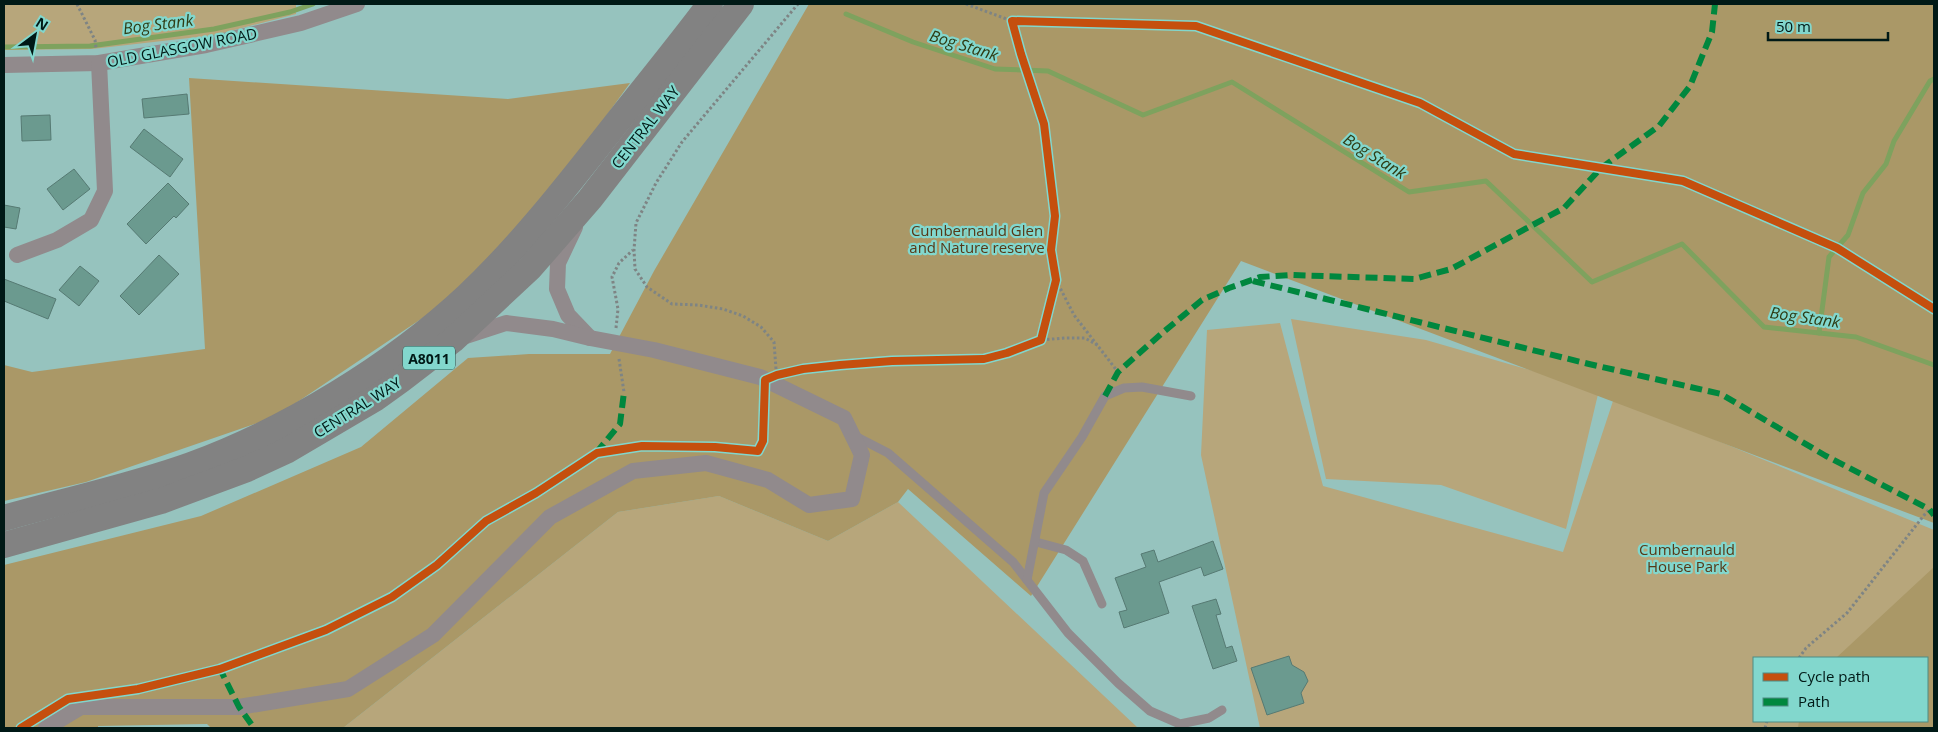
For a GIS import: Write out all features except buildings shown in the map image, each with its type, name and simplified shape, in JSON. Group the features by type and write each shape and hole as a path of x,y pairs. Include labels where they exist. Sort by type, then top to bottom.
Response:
{"main road":[{"name":"CENTRAL WAY","path":"4,518 164,474 216,455 301,414 383,364 439,321 512,251 573,179 710,4"},
{"name":"CENTRAL WAY","path":"4,545 190,492 286,451 376,398 453,340 530,268 590,198 740,5"}],"street":[{"name":"OLD GLASGOW ROAD","path":"4,65 206,45 301,23 357,4"},
{"path":"17,255 57,240 91,220 105,192 98,56"},
{"path":"590,198 558,264 557,289 568,315 590,338"},
{"path":"46,728 81,707 239,707 348,689 433,635 550,517 633,471 706,463 768,480 809,505 852,499 862,454 844,418 765,380 654,350 590,338 553,328 506,323 453,340"}],"lane":[{"path":"1027,580 1036,542 1044,493 1082,437 1105,396 1124,388 1142,387 1191,396"},
{"path":"852,435 888,453 1013,562 1068,633 1118,684 1150,711 1180,724 1208,718 1222,710"},
{"path":"1036,542 1066,550 1083,561 1102,604"}],"path":[{"path":"77,4 94,40 98,56"},
{"path":"798,4 682,142 656,183 636,223 635,269 647,287 672,304 698,305 723,309 744,316 760,327 774,342 777,375 803,369 840,365 984,359 1007,353 1041,340 1084,338 1100,346"},
{"path":"966,4 1012,21 1196,26 1420,103 1514,154 1682,181 1837,248 1934,308"},
{"path":"1012,21 1044,124 1055,216 1051,250 1056,280 1074,315 1100,346 1118,372"},
{"path":"624,392 614,343 618,309 612,277 619,263 634,250"},
{"path":"1041,340 1056,280"},
{"path":"763,441 765,380"},
{"path":"1800,657 1806,648 1847,613 1929,509"}],"green space":[{"path":"4,4 296,4 296,14 215,35 92,49 4,50"},
{"name":"Cumbernauld Glen and Nature reserve","path":"809,4 1934,4 1934,523 1241,261 1031,596 908,489 898,502 828,541 719,496 618,512 343,728 211,728 207,724 98,726 98,728 4,728 4,565 201,516 361,447 468,358 529,354 610,354 654,271"},
{"path":"189,78 508,99 630,83 536,213 436,309 275,417 86,482 4,501 4,365 32,372 205,349"},
{"path":"1291,319 1426,340 1599,390 1566,529 1441,485 1326,479"},
{"name":"Cumbernauld House Park","path":"1280,323 1323,486 1563,552 1614,398 1934,530 1934,728 1260,728 1201,455 1207,330"},
{"path":"719,496 828,541 898,502 1138,728 343,728 618,512"},
{"path":"1934,567 1934,728 1798,728 1799,722 1928,722 1928,657 1837,657"}],"waterway":[{"name":"Bog Stank","path":"4,47 90,46 214,29 290,12 313,4"},
{"name":"Bog Stank","path":"846,14 913,42 995,69 1048,71 1143,115 1232,82 1409,192 1486,181 1592,282 1682,244 1764,327 1856,337 1934,365"},
{"path":"1819,333 1829,257 1848,235 1863,193 1886,164 1894,141 1930,81 1934,79"}],"marked path":[{"path":"1105,396 1118,372 1161,334 1202,300 1229,288 1260,277 1291,275 1414,279 1451,269 1564,208 1601,168 1659,126 1690,86 1712,32 1715,4"},
{"path":"1253,281 1589,364 1721,394 1826,456 1929,509 1934,515"},
{"path":"596,453 620,424 624,392"},
{"path":"222,668 220,669 239,707 254,728"}],"cycle path":[{"path":"21,728 68,699 138,689 220,669 326,630 392,597 437,565 486,521 536,493 597,453 642,446 715,447 758,451 763,441 765,380 777,375 803,369 840,365 892,361 984,359 1007,353 1041,340 1056,280 1051,250 1055,216 1044,124 1012,21 1196,26 1420,103 1514,154 1683,181 1837,248 1934,309"}]}
